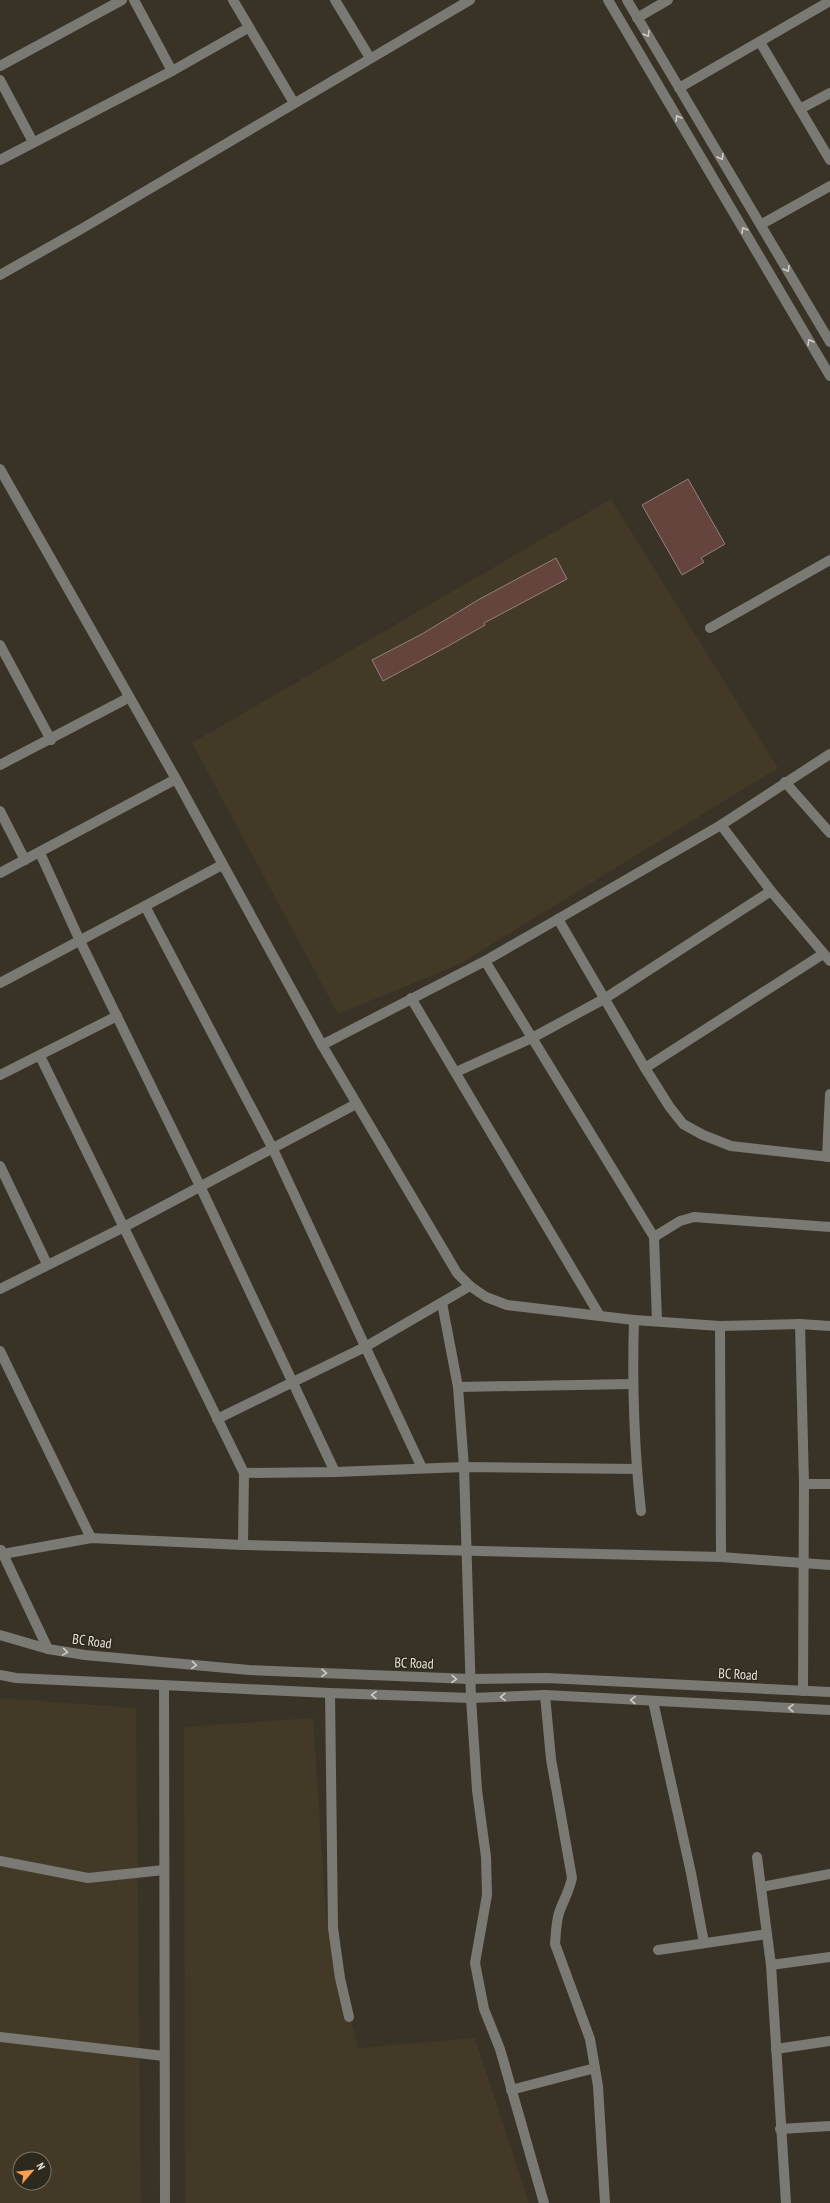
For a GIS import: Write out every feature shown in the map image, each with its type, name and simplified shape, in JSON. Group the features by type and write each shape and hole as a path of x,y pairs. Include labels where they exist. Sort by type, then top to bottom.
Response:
{"street":[{"path":"0,66 122,0"},
{"path":"134,0 172,71"},
{"path":"233,0 248,28 294,103"},
{"path":"335,0 370,58"},
{"path":"0,275 83,228 470,0"},
{"path":"608,0 830,376"},
{"path":"627,0 762,224 830,342"},
{"path":"637,18 668,0"},
{"path":"679,88 830,1"},
{"path":"0,160 172,71 248,28"},
{"path":"760,42 830,160"},
{"path":"0,80 33,142"},
{"path":"800,109 830,92"},
{"path":"762,224 830,186"},
{"path":"0,469 3,481 176,780 322,1045 457,1273 470,1286 486,1297 507,1305 634,1320 720,1326 800,1324 830,1326"},
{"path":"710,628 830,560"},
{"path":"0,645 51,740"},
{"path":"0,765 51,740 128,698"},
{"path":"322,1045 485,961 721,825 830,754"},
{"path":"0,874 176,780"},
{"path":"785,782 830,833"},
{"path":"0,811 25,860"},
{"path":"645,1068 827,957 771,892 721,825"},
{"path":"40,853 80,941 200,1186 336,1472"},
{"path":"0,983 222,865"},
{"path":"456,1072 532,1038 604,999 771,892"},
{"path":"145,906 272,1147 422,1468"},
{"path":"558,919 645,1068 669,1106 684,1124 703,1135 731,1146 829,1157 830,1094"},
{"path":"485,961 654,1237 657,1321"},
{"path":"412,998 600,1316"},
{"path":"0,1075 117,1016"},
{"path":"40,1056 122,1228 244,1473 243,1546"},
{"path":"0,1289 47,1264 122,1228 272,1147 356,1104"},
{"path":"0,1166 47,1264"},
{"path":"654,1237 680,1221 694,1217 830,1227"},
{"path":"217,1418 365,1347 470,1286"},
{"path":"442,1303 458,1386 464,1467 471,1698 477,1790 486,1857 487,1895 475,1963 484,2009 500,2048 544,2203"},
{"path":"634,1320 632,1384 636,1469 641,1511"},
{"path":"800,1324 804,1484 802,1564 804,1691"},
{"path":"720,1326 722,1557"},
{"path":"0,1351 91,1538"},
{"path":"458,1386 632,1384"},
{"path":"244,1473 336,1472 464,1467 636,1469"},
{"path":"804,1484 830,1484"},
{"path":"48,1649 2,1551 91,1538 243,1546 722,1557 830,1565"},
{"name":"BC Road","path":"0,1635 48,1649 85,1655 249,1670 470,1679 547,1678 830,1692"},
{"path":"0,1675 16,1678 164,1686 471,1698 545,1695 830,1710"},
{"path":"164,1686 165,2203"},
{"path":"330,1693 333,1928 340,1978 349,2017"},
{"path":"545,1695 551,1759 572,1878 568,1894 559,1912 555,1944 584,2018 596,2068 605,2203"},
{"path":"653,1701 691,1873 704,1943"},
{"path":"757,1857 762,1886 771,1965 780,2129 786,2203"},
{"path":"0,1862 88,1878 164,1870"},
{"path":"762,1886 830,1874"},
{"path":"658,1950 767,1934"},
{"path":"771,1965 830,1957"},
{"path":"0,2037 164,2056"},
{"path":"776,2049 830,2041"},
{"path":"512,2090 596,2068"},
{"path":"780,2129 830,2126"}],"shaded area":[{"path":"611,499 778,768 458,965 338,1014 192,743"},
{"path":"0,1698 136,1708 141,2203 0,2203"},
{"path":"313,1718 326,1916 358,2048 475,2038 529,2203 185,2203 184,1727"}],"building":[{"path":"688,479 725,544 701,558 704,562 682,575 642,505"},
{"path":"556,558 567,579 484,623 485,625 383,681 372,660 422,634 478,600"}]}
